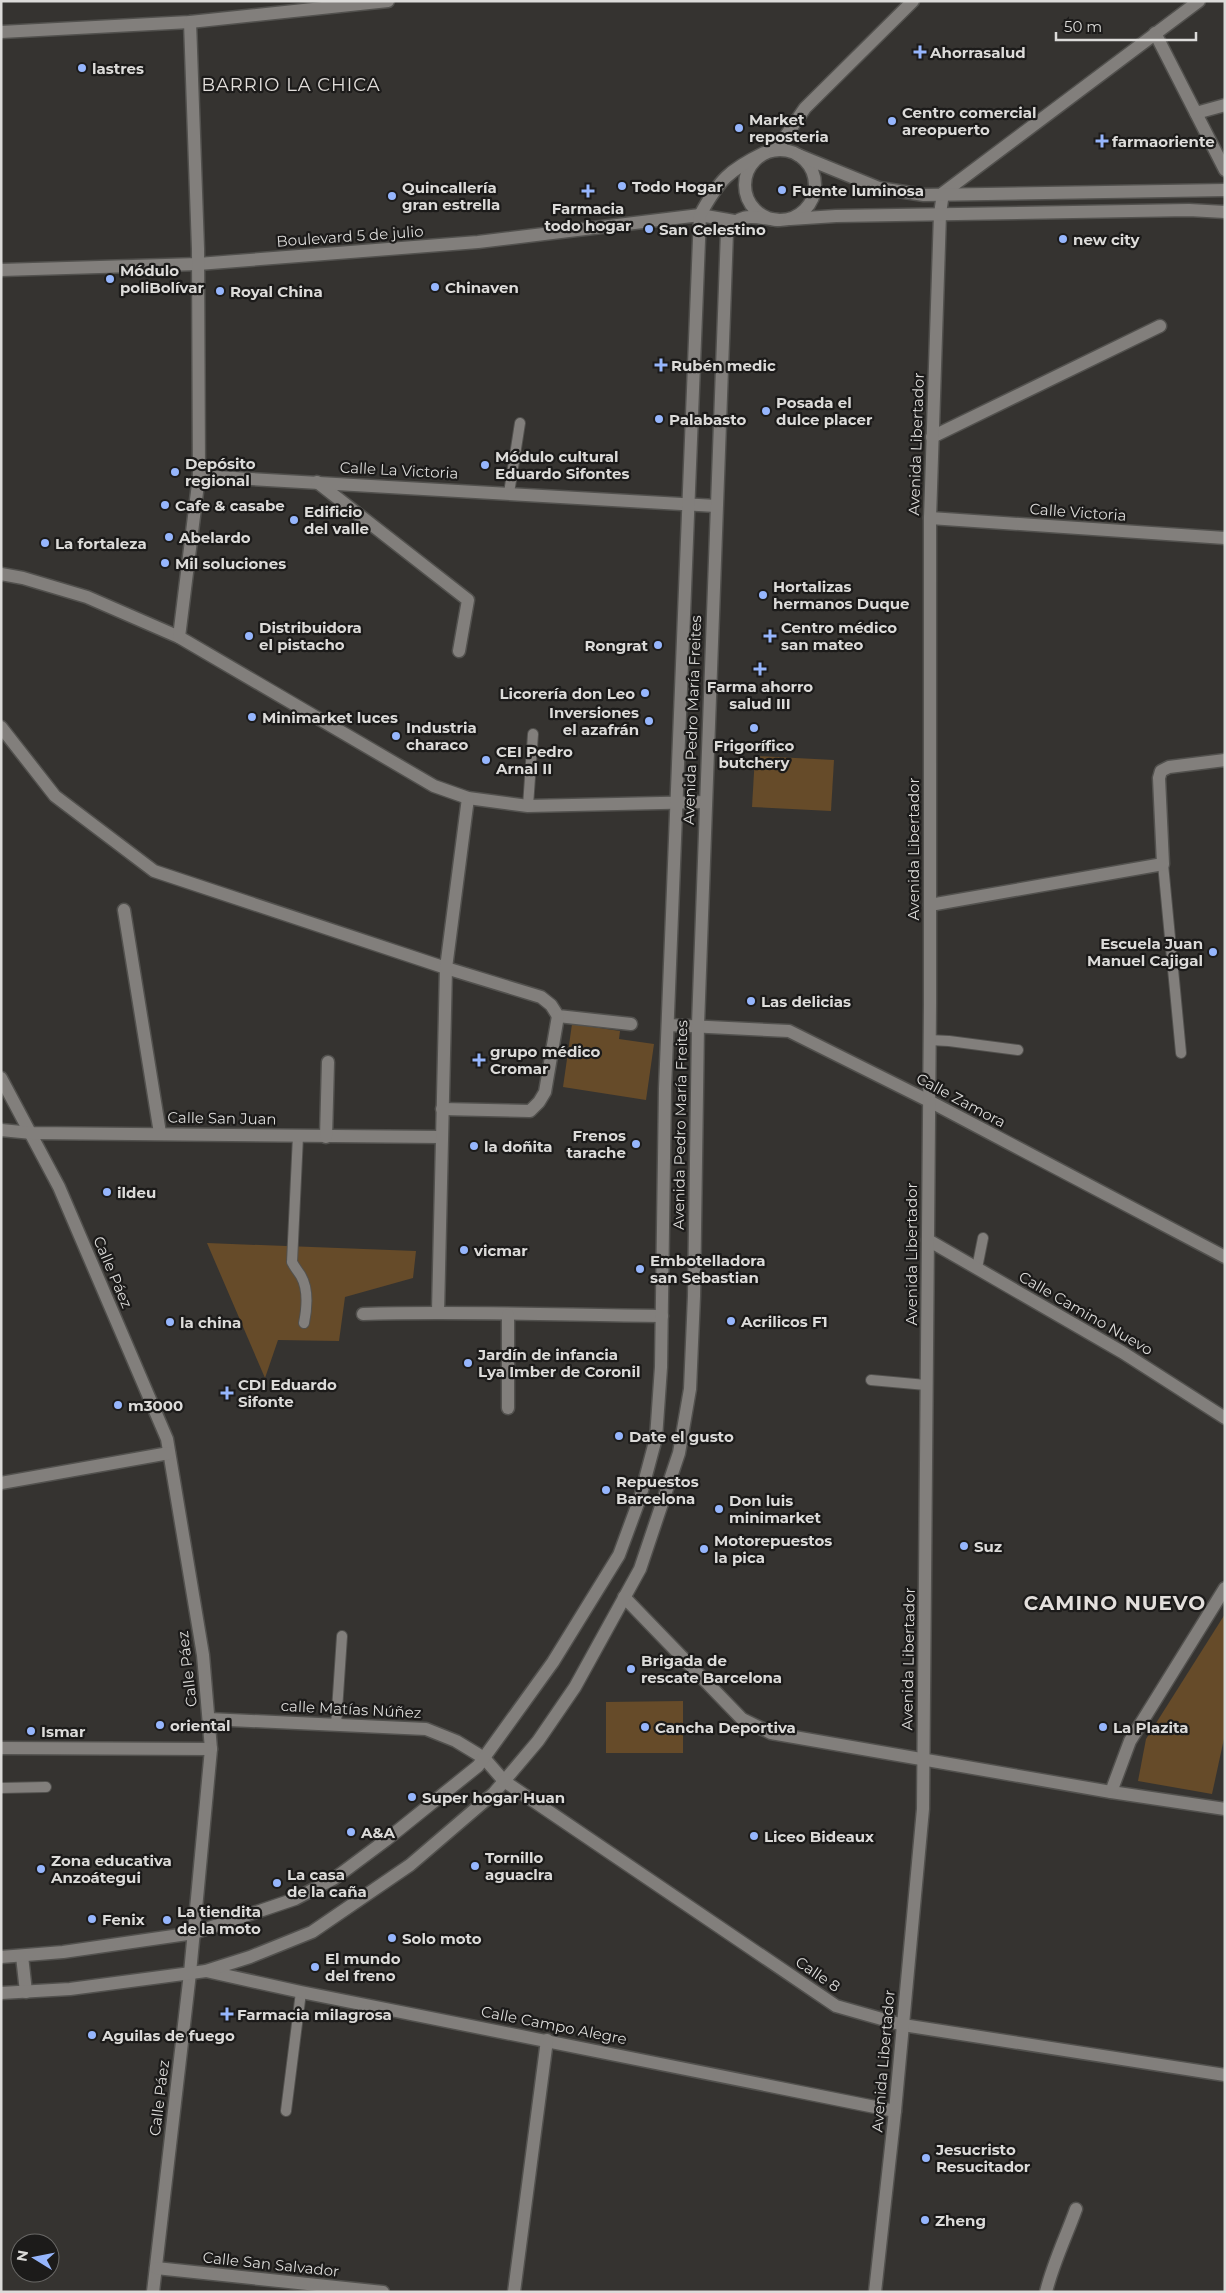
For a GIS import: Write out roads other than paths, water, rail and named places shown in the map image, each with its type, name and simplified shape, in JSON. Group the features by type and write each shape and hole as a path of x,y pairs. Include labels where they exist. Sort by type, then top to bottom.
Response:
{"street":[{"path":"1,32 190,22 280,7 388,1"},
{"path":"798,154 813,172 814,189 808,205 800,214 784,219 767,218 757,212 750,203 745,181 748,170 755,160 770,152 805,108 913,1"},
{"path":"943,193 1198,1"},
{"path":"179,636 200,476 198,264 190,22"},
{"path":"1155,33 1225,170"},
{"path":"1196,113 1225,105"},
{"path":"700,215 715,188 737,167 770,152 787,150 879,188 924,194 1225,190"},
{"name":"Avenida Libertador","path":"875,2292 895,2111 923,1809 929,1101 930,518 940,214 943,193"},
{"name":"Boulevard 5 de julio","path":"1,270 198,264 478,242 700,215 734,221 744,217 784,219 836,216 1189,210 1225,212"},
{"name":"Avenida Pedro María Freites","path":"1,1957 194,1934 295,1899 334,1878 386,1840 484,1758 553,1662 619,1555 640,1498 656,1438 662,1316 668,1024 700,215"},
{"name":"Avenida Pedro María Freites","path":"1,1993 70,1989 206,1971 250,1957 312,1932 410,1865 494,1793 538,1740 575,1687 640,1569 679,1453 690,1388 694,1296 698,1025 716,506 727,232 734,221"},
{"path":"932,437 1160,326"},
{"name":"Calle La Victoria","path":"200,476 716,506"},
{"path":"316,482 468,600 459,651"},
{"name":"Calle Victoria","path":"930,518 1225,538"},
{"path":"1,574 23,578 87,597 179,636 434,786 468,798 528,806 705,802"},
{"path":"1,727 55,796 154,871 446,968 541,997 551,1005 558,1016 545,1092 530,1111 442,1109"},
{"path":"930,905 1163,864 1159,778 1161,771 1169,767 1225,760"},
{"path":"438,1312 446,968 468,798"},
{"path":"124,910 160,1133"},
{"path":"558,1016 631,1024"},
{"name":"Calle Zamora","path":"668,1024 789,1031 929,1101 1225,1257"},
{"path":"326,1137 328,1062"},
{"name":"Calle Páez","path":"1,1078 32,1133 59,1187 167,1439 203,1655 211,1748 190,1973 153,2292"},
{"name":"Calle San Juan","path":"1,1130 32,1133 441,1137"},
{"name":"Calle Camino Nuevo","path":"928,1240 1122,1352 1225,1418"},
{"path":"363,1314 438,1312 508,1315 662,1316"},
{"path":"508,1315 508,1408"},
{"path":"1,1484 169,1454"},
{"path":"1112,1792 1130,1741 1225,1589"},
{"path":"624,1597 742,1719 771,1734 923,1758 1112,1792 1225,1809"},
{"name":"calle Matías Núñez","path":"209,1719 426,1729 456,1741 484,1758 504,1780"},
{"path":"1,1748 211,1748"},
{"name":"Calle 8","path":"504,1780 836,2006 903,2025 1225,2075"},
{"path":"22,1956 26,1992"},
{"name":"Calle Campo Alegre","path":"206,1971 301,1992 895,2111"},
{"path":"514,2292 547,2040"},
{"path":"1046,2292 1056,2256 1065,2239 1076,2209"},
{"name":"Calle San Salvador","path":"156,2268 383,2292"}],"lane":[{"path":"509,493 520,423"},
{"path":"528,806 533,734"},
{"path":"1163,864 1181,1053"},
{"path":"929,1040 1018,1050"},
{"path":"298,1136 292,1262 306,1290 307,1309 304,1323"},
{"path":"977,1268 983,1238"},
{"path":"871,1380 926,1385"},
{"path":"336,1725 342,1636"},
{"path":"1,1788 46,1787"},
{"path":"286,2111 301,1992"}],"place":[{"name":"Ahorrasalud","path":"920,52"},
{"name":"lastres","path":"82,68"},
{"name":"Centro comercial areopuerto","path":"892,121"},
{"name":"Market reposteria","path":"739,128"},
{"name":"farmaoriente","path":"1102,141"},
{"name":"Todo Hogar","path":"622,186"},
{"name":"Fuente luminosa","path":"782,190"},
{"name":"Farmacia todo hogar","path":"588,191"},
{"name":"Quincallería gran estrella","path":"392,196"},
{"name":"San Celestino","path":"649,229"},
{"name":"new city","path":"1063,239"},
{"name":"Módulo poliBolívar","path":"110,279"},
{"name":"Chinaven","path":"435,287"},
{"name":"Royal China","path":"220,291"},
{"name":"Rubén medic","path":"661,365"},
{"name":"Posada el dulce placer","path":"766,411"},
{"name":"Palabasto","path":"659,419"},
{"name":"Módulo cultural Eduardo Sifontes","path":"485,465"},
{"name":"Depósito regional","path":"175,472"},
{"name":"Cafe & casabe","path":"165,505"},
{"name":"Edificio del valle","path":"294,520"},
{"name":"Abelardo","path":"169,537"},
{"name":"La fortaleza","path":"45,543"},
{"name":"Mil soluciones","path":"165,563"},
{"name":"Hortalizas hermanos Duque","path":"763,595"},
{"name":"Distribuidora el pistacho","path":"249,636"},
{"name":"Centro médico san mateo","path":"770,636"},
{"name":"Rongrat","path":"658,645"},
{"name":"Farma ahorro salud III","path":"760,669"},
{"name":"Licorería don Leo","path":"645,693"},
{"name":"Minimarket luces","path":"252,717"},
{"name":"Inversiones el azafrán","path":"649,721"},
{"name":"Frigorífico butchery","path":"754,728"},
{"name":"Industria characo","path":"396,736"},
{"name":"CEI Pedro Arnal II","path":"486,760"},
{"name":"Escuela Juan Manuel Cajigal","path":"1213,952"},
{"name":"Las delicias","path":"751,1001"},
{"name":"grupo médico Cromar","path":"479,1060"},
{"name":"Frenos tarache","path":"636,1144"},
{"name":"la doñita","path":"474,1146"},
{"name":"ildeu","path":"107,1192"},
{"name":"vicmar","path":"464,1250"},
{"name":"Embotelladora san Sebastian","path":"640,1269"},
{"name":"Acrilicos F1","path":"731,1321"},
{"name":"la china","path":"170,1322"},
{"name":"Jardín de infancia Lya Imber de Coronil","path":"468,1363"},
{"name":"CDI Eduardo Sifonte","path":"227,1393"},
{"name":"m3000","path":"118,1405"},
{"name":"Date el gusto","path":"619,1436"},
{"name":"Repuestos Barcelona","path":"606,1490"},
{"name":"Don luis minimarket","path":"719,1509"},
{"name":"Suz","path":"964,1546"},
{"name":"Motorepuestos la pica","path":"704,1549"},
{"name":"Brigada de rescate Barcelona","path":"631,1669"},
{"name":"oriental","path":"160,1725"},
{"name":"Cancha Deportiva","path":"645,1727"},
{"name":"La Plazita","path":"1103,1727"},
{"name":"Ismar","path":"31,1731"},
{"name":"Super hogar Huan","path":"412,1797"},
{"name":"A&A","path":"351,1832"},
{"name":"Liceo Bideaux","path":"754,1836"},
{"name":"Tornillo aguaclra","path":"475,1866"},
{"name":"Zona educativa Anzoátegui","path":"41,1869"},
{"name":"La casa de la caña","path":"277,1883"},
{"name":"Fenix","path":"92,1919"},
{"name":"La tiendita de la moto","path":"167,1920"},
{"name":"Solo moto","path":"392,1938"},
{"name":"El mundo del freno","path":"315,1967"},
{"name":"Farmacia milagrosa","path":"227,2014"},
{"name":"Aguilas de fuego","path":"92,2035"},
{"name":"Jesucristo Resucitador","path":"926,2158"},
{"name":"Zheng","path":"925,2220"}],"district":[{"name":"BARRIO LA CHICA","path":"291,85"},
{"name":"CAMINO NUEVO","path":"1115,1603"}]}
